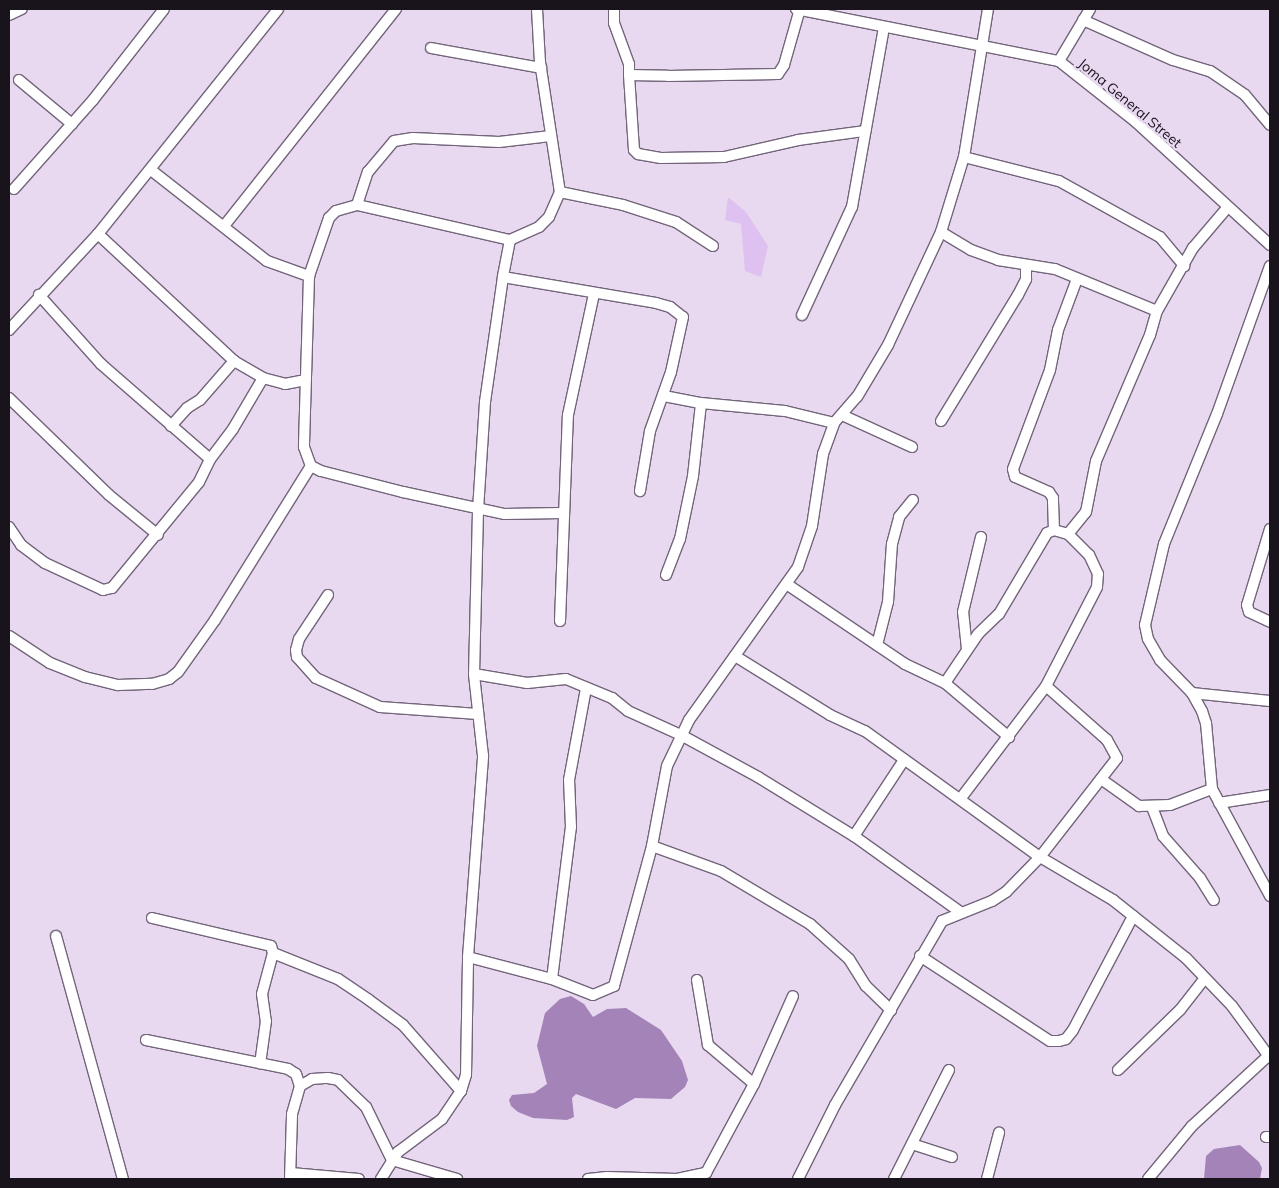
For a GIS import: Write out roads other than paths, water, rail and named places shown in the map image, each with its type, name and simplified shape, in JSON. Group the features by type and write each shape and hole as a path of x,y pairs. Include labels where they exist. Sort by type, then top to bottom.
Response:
{"street":[{"path":"9,15 22,9"},
{"path":"10,188 72,124 164,9"},
{"path":"9,330 39,295 98,234 278,9"},
{"path":"224,226 396,9"},
{"path":"537,9 541,68 560,192 549,217 539,227 510,240 357,205 342,208 329,218 309,276 304,447 311,466 321,471 478,511 504,514 562,513"},
{"path":"614,9 614,23 629,64 634,150 638,154 661,158 724,156 798,140 865,131"},
{"name":"Joma General Street","path":"796,9 1059,62 1136,122 1227,208 1270,245"},
{"path":"630,75 778,74 800,9"},
{"path":"468,957 552,979 593,995 614,986 652,846 667,766 681,735 735,656 788,585 805,552 822,454 834,424 842,415 888,345 941,232 964,157 988,9"},
{"path":"1059,62 1090,9"},
{"path":"1083,20 1173,60 1210,71 1245,95 1270,125"},
{"path":"802,315 852,208 884,28"},
{"path":"431,48 541,68"},
{"path":"19,80 72,124"},
{"path":"357,205 368,172 394,141 413,138 499,142 551,136"},
{"path":"964,157 1059,181 1160,237 1184,266"},
{"path":"151,170 267,261 309,276"},
{"path":"560,192 622,205 676,222 713,246"},
{"path":"1068,534 1086,512 1096,461 1150,335 1157,311 1193,248 1227,208"},
{"path":"941,232 971,250 1026,266 1055,269 1076,280 1157,311"},
{"path":"98,234 234,361 263,378 285,384 306,380"},
{"path":"381,1179 398,1152 442,1118 461,1091 466,1075 468,957 483,756 474,674 478,511 485,402 510,240"},
{"path":"941,421 1022,287 1026,279 1026,266"},
{"path":"1270,266 1217,414 1164,544 1145,625 1148,639 1160,660 1192,693 1206,723 1212,789 1270,896"},
{"path":"503,277 663,305 683,317 664,396 650,431 640,491"},
{"path":"1054,530 1053,498 1049,492 1015,477 1013,469 1050,370 1058,330 1076,280"},
{"path":"560,621 562,513 568,415 594,294"},
{"path":"39,295 102,364 210,459"},
{"path":"171,426 187,408 200,400 234,361"},
{"path":"9,527 21,544 45,563 103,590 112,588 158,535 206,471 210,459 263,378"},
{"path":"664,396 701,403 785,411 834,424"},
{"path":"9,398 110,495 158,535"},
{"path":"666,575 680,539 693,476 701,403"},
{"path":"842,415 912,447"},
{"path":"9,636 50,663 86,677 118,685 152,684 169,679 178,672 215,620 311,466"},
{"path":"877,645 888,602 892,544 899,517 913,500"},
{"path":"1270,529 1247,605 1249,612 1270,622"},
{"path":"945,683 967,649 999,614 1047,533 1054,530 1068,534 1089,555 1098,580 1072,640 1046,686 961,798"},
{"path":"967,649 963,612 981,537"},
{"path":"788,585 877,645 945,683 1009,737"},
{"path":"328,595 296,650 297,657 316,678 380,707 478,714"},
{"path":"735,656 830,715 865,731 961,798 1040,858 1133,916 1186,958 1204,980 1232,1006 1269,1057 1173,1146 1148,1179"},
{"path":"474,674 527,683 566,678 681,735 854,836 960,912"},
{"path":"798,1179 835,1104 942,921 960,912 992,901 1040,858 1117,758 1115,750 1107,740 1046,686"},
{"path":"552,979 571,827 569,780 586,688"},
{"path":"1192,693 1270,701"},
{"path":"854,836 904,760"},
{"path":"1101,779 1129,801 1152,807 1170,805 1212,789"},
{"path":"1219,803 1270,796"},
{"path":"1152,807 1163,836 1200,878 1214,900"},
{"path":"652,846 721,871 810,924 849,959 866,986 891,1010"},
{"path":"920,956 1050,1041 1059,1041 1066,1039 1073,1030 1133,916"},
{"path":"152,918 271,946 272,953 262,994 266,1021 260,1064"},
{"path":"56,936 123,1179"},
{"path":"272,953 338,980 369,1000 403,1025 461,1091"},
{"path":"698,980 708,1046 754,1084"},
{"path":"1118,1070 1180,1010 1204,980"},
{"path":"588,1179 607,1177 677,1179 706,1173 754,1084 793,996"},
{"path":"146,1040 288,1069 296,1074 300,1086 292,1114 290,1176 359,1179"},
{"path":"894,1179 949,1070"},
{"path":"300,1086 312,1079 338,1080 366,1107 392,1160 457,1179"},
{"path":"987,1179 999,1133"},
{"path":"912,1144 952,1157"}]}
